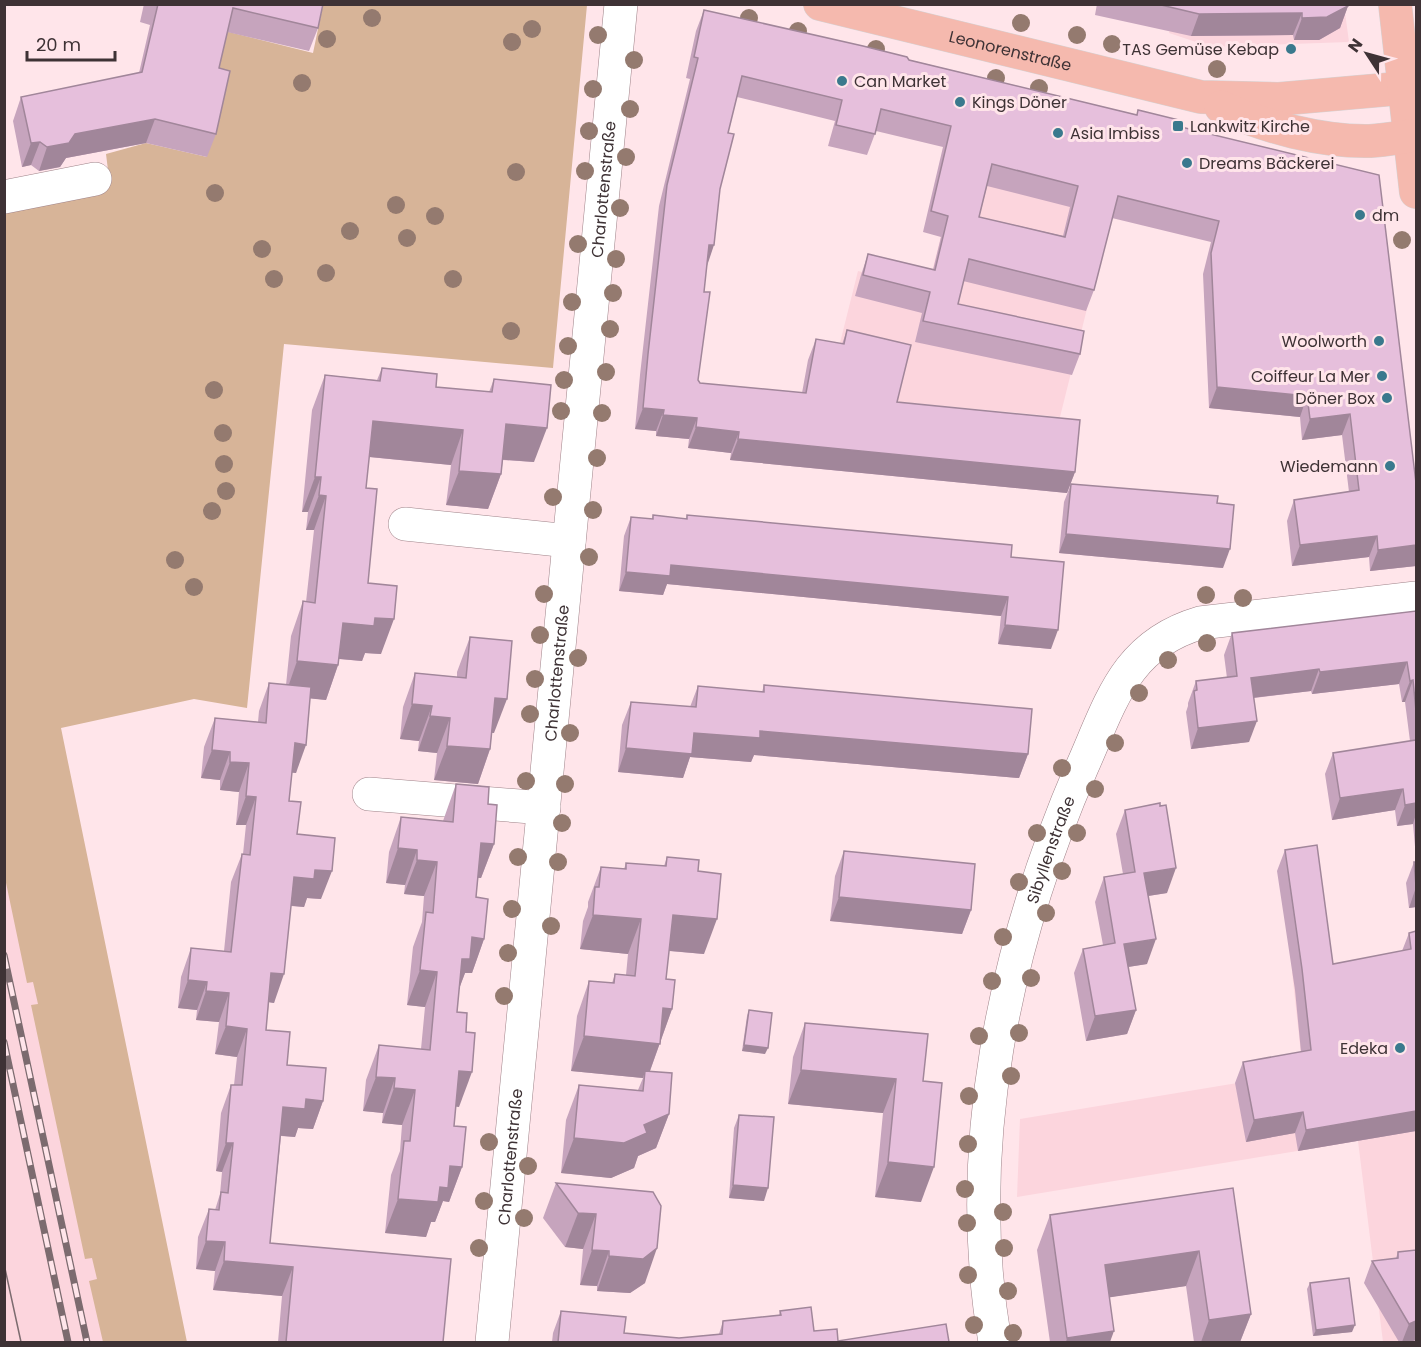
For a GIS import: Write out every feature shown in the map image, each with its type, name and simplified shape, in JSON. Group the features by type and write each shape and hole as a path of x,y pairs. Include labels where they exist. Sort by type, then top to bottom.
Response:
{"main road":[{"name":"Leonorenstraße","path":"820,4 1200,97 1272,125 1313,135 1356,141 1413,136"},
{"path":"1395,4 1410,87 1416,192"},
{"name":"Leonorenstraße","path":"1200,97 1279,99 1410,87"}],"street":[{"name":"Charlottenstraße","path":"492,1342 621,4"},
{"path":"4,197 95,179"},
{"path":"405,524 569,541"},
{"name":"Sibyllenstraße","path":"995,1342 986,1234 985,1188 991,1085 1001,1022 1022,930 1038,882 1067,801 1119,686 1140,655 1160,639 1190,626 1416,598"},
{"path":"369,794 544,808"}],"shaded area":[{"path":"323,5 587,5 553,368 284,344 247,708 194,699 61,728 187,1342 103,1342 89,1281 97,1279 92,1258 85,1259 31,1005 38,1004 33,982 27,983 5,878 4,209 110,186 106,154 146,143 207,157 210,92 225,31 313,53"},
{"path":"1176,5 1344,5 1349,42 1211,47 1169,33"},
{"path":"975,99 1130,136 1060,417 827,395 858,271 928,288"},
{"path":"4,664 160,1342 5,1342"},
{"path":"1416,951 1416,1342 1383,1342 1358,1141 1017,1197 1020,1119 1303,1072 1292,972"}],"building":[{"path":"158,4 323,4 318,28 233,8 219,68 230,71 216,134 155,119 75,134 69,143 47,147 40,142 31,143 21,97 142,72"},
{"path":"1157,4 1348,4 1348,6 1327,17 1302,18 1302,13 1199,14"},
{"path":"704,10 863,46 907,57 909,60 1137,115 1138,110 1183,121 1181,127 1379,175 1416,483 1416,545 1378,550 1377,536 1300,545 1294,500 1359,490 1350,414 1310,419 1307,396 1217,387 1211,253 1219,221 1118,196 1094,290 969,259 958,304 1084,331 1080,354 923,321 930,292 863,275 868,254 935,270 948,216 931,211 951,126 881,109 875,134 836,125 842,100 742,76 728,133 734,134 720,189 714,245 709,245 704,292 710,292 698,380 700,383 806,393 816,339 844,344 847,330 911,345 897,402 1080,420 1075,472 738,439 739,432 696,427 697,418 663,415 664,410 643,408 667,185 698,58 694,57","holes":["992,164 1078,186 1065,237 979,217"]},
{"path":"382,368 437,374 436,387 492,392 494,379 551,385 547,428 506,424 501,474 459,471 463,430 373,421 366,488 377,489 368,583 397,586 394,619 375,618 374,626 343,623 338,665 297,661 303,601 315,603 326,496 319,495 321,477 315,477 325,375 380,381"},
{"path":"1071,484 1218,496 1217,503 1234,505 1230,549 1066,534"},
{"path":"653,515 687,519 687,515 1012,545 1011,557 1064,562 1058,630 1005,625 1008,597 671,565 670,576 626,572 631,517 653,519"},
{"path":"1416,611 1416,711 1413,680 1410,681 1407,662 1320,672 1319,669 1251,678 1257,721 1198,728 1194,691 1197,690 1196,681 1237,676 1232,633"},
{"path":"470,637 512,641 507,699 495,698 490,749 447,746 450,718 430,716 432,706 412,704 415,673 466,678"},
{"path":"269,683 311,687 306,745 295,743 289,801 301,802 297,834 335,838 332,871 315,870 314,879 294,877 284,974 271,973 266,1030 290,1032 287,1065 326,1068 323,1101 306,1099 305,1109 283,1107 270,1243 451,1259 443,1342 286,1342 293,1267 224,1261 225,1242 206,1241 209,1209 219,1210 221,1192 228,1193 233,1143 226,1143 231,1085 242,1085 247,1029 226,1026 229,993 206,991 207,982 188,980 191,948 231,952 242,854 250,855 256,797 246,796 249,763 230,762 230,752 212,750 215,718 266,723"},
{"path":"764,685 1032,709 1028,754 760,731 760,738 694,733 692,754 626,748 631,702 696,707 698,686 764,692"},
{"path":"1416,740 1416,803 1405,805 1403,789 1340,798 1333,753"},
{"path":"456,784 489,787 488,804 497,805 494,844 481,843 476,897 488,899 484,939 472,937 470,959 462,959 457,1012 467,1013 466,1032 475,1033 472,1072 459,1071 454,1126 466,1127 462,1167 450,1166 448,1188 440,1187 438,1202 398,1199 404,1141 410,1141 415,1090 394,1088 395,1078 376,1077 379,1045 430,1050 437,972 420,970 426,912 433,913 437,862 417,860 417,850 398,848 401,817 453,822"},
{"path":"1160,803 1160,806 1166,805 1176,868 1144,873 1156,939 1124,944 1136,1010 1095,1016 1083,949 1115,943 1104,877 1135,872 1125,810"},
{"path":"1317,845 1333,964 1411,949 1409,933 1416,931 1416,1111 1306,1130 1303,1112 1254,1120 1243,1062 1311,1050 1285,850"},
{"path":"844,851 975,864 971,910 839,897"},
{"path":"667,857 699,860 698,871 721,874 717,919 673,915 666,979 675,980 672,1009 663,1008 660,1044 584,1036 589,981 614,983 615,974 635,976 641,919 593,915 595,887 599,887 601,867 626,869 626,863 666,866"},
{"path":"1414,862 1416,862 1416,886"},
{"path":"749,1010 772,1013 768,1048 744,1045"},
{"path":"805,1023 928,1034 923,1081 942,1083 934,1167 888,1162 896,1079 801,1070"},
{"path":"645,1071 672,1073 669,1114 644,1125 647,1133 624,1143 574,1138 579,1085 643,1091"},
{"path":"739,1115 774,1117 768,1188 733,1185"},
{"path":"556,1183 653,1192 661,1206 657,1248 643,1259 609,1256 609,1251 592,1250 596,1214 578,1213"},
{"path":"1233,1188 1251,1314 1209,1320 1199,1251 1105,1265 1114,1331 1067,1338 1050,1215"},
{"path":"1416,1250 1416,1321 1409,1324 1372,1261 1398,1258 1398,1252"},
{"path":"1349,1278 1355,1325 1316,1330 1310,1283"},
{"path":"811,1307 814,1331 837,1329 838,1341 946,1324 949,1342 558,1342 561,1311 626,1317 624,1333 679,1338 722,1334 723,1321 781,1315 780,1311"}],"tram line":[{"path":"4,1264 21,1342"}],"railway":[{"path":"4,955 87,1342"},
{"path":"4,1042 68,1342"}],"place":[{"name":"TAS Gemüse Kebap","path":"1291,49"},
{"name":"Can Market","path":"842,81"},
{"name":"Kings Döner","path":"960,102"},
{"name":"Lankwitz Kirche","path":"1178,126"},
{"name":"Asia Imbiss","path":"1058,133"},
{"name":"Dreams Bäckerei","path":"1187,163"},
{"name":"dm","path":"1360,215"},
{"name":"Woolworth","path":"1379,341"},
{"name":"Coiffeur La Mer","path":"1382,376"},
{"name":"Döner Box","path":"1387,398"},
{"name":"Wiedemann","path":"1390,466"},
{"name":"Edeka","path":"1400,1048"}]}
